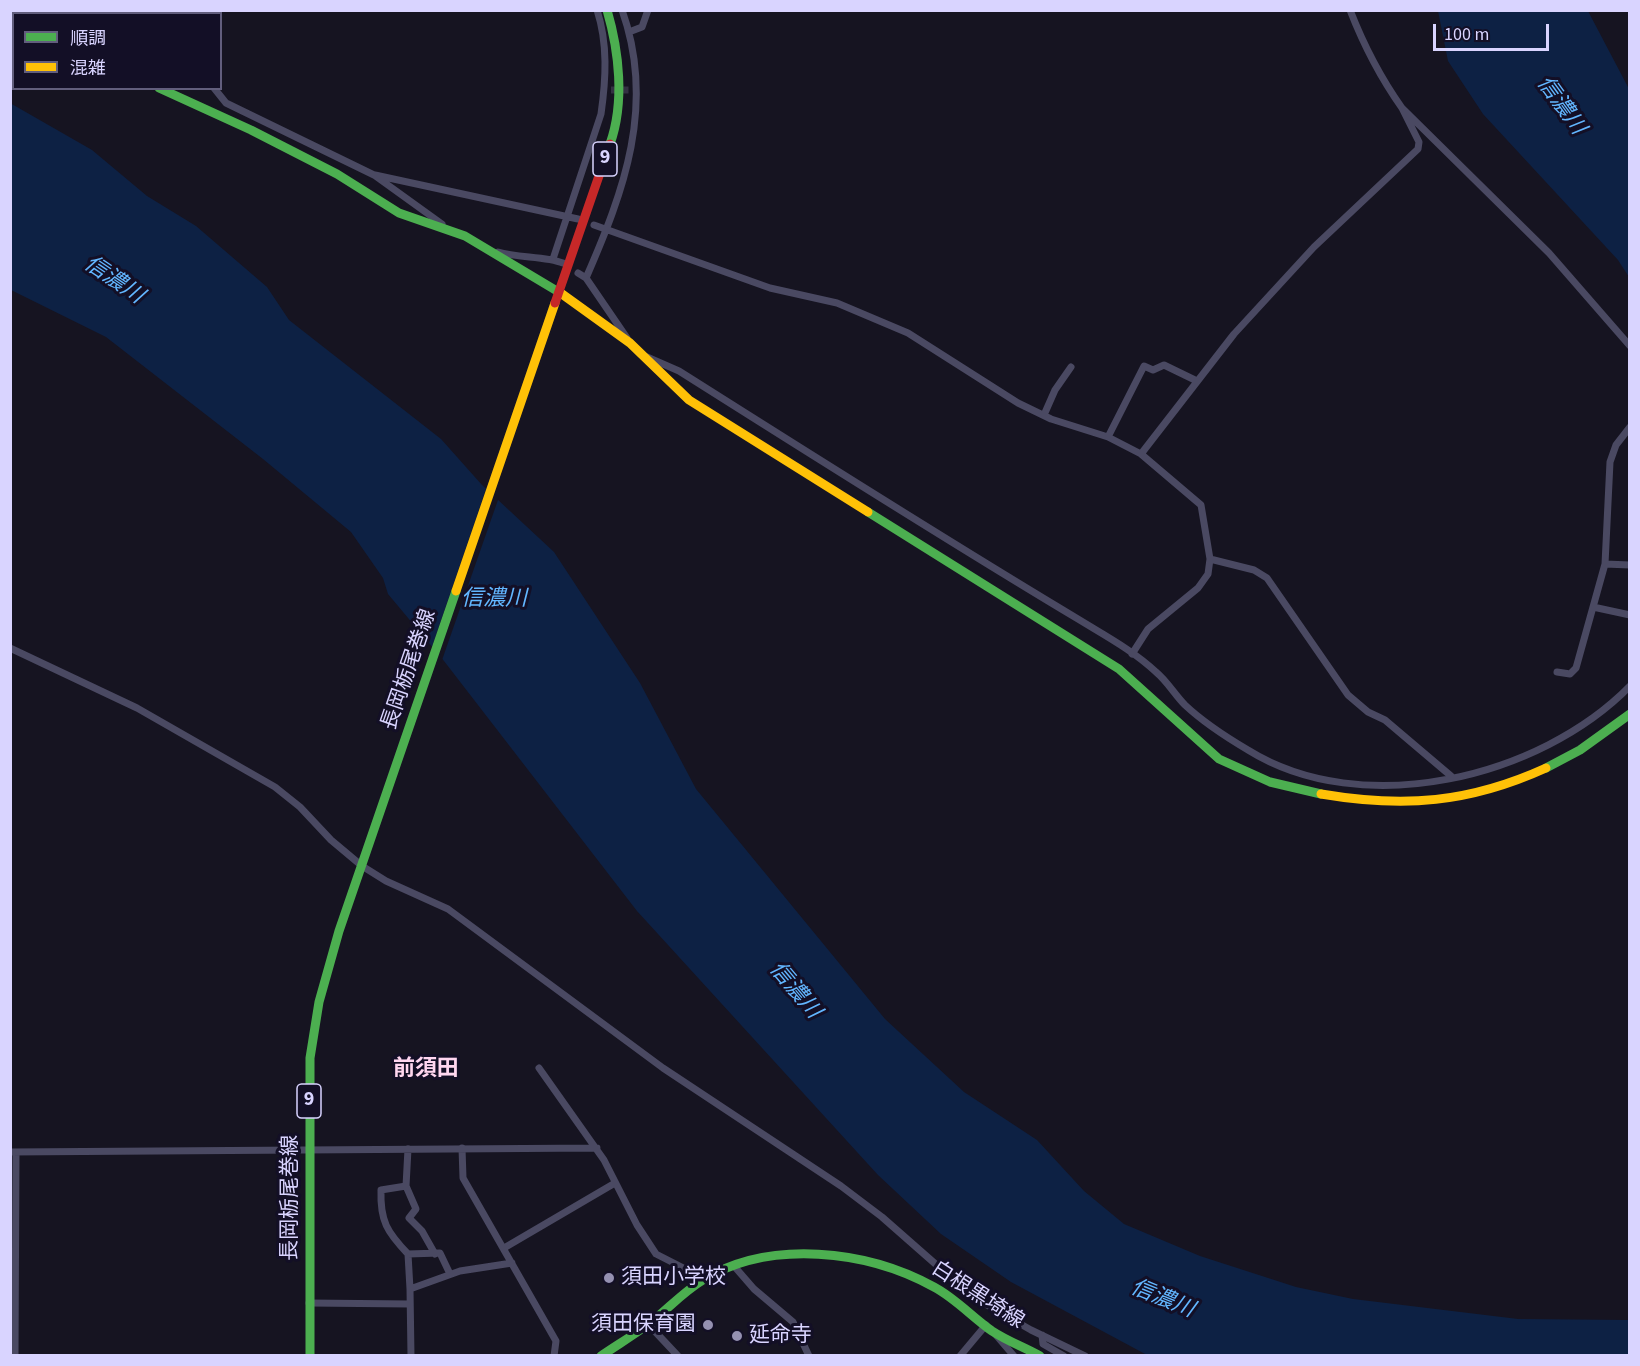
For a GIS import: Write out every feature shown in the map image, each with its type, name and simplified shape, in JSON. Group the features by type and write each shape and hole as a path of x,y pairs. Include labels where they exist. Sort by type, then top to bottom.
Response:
{"main road":[{"name":"長岡栃尾巻線","path":"310,1356 308,1149 310,1058 314,1025 326,975 366,854 605,160 615,123 618,70 607,10"},
{"path":"163,90 251,130 337,174 399,213 445,227 560,291 630,343 688,400 1119,669 1156,700 1209,753 1260,780 1321,794 1405,803 1463,797 1521,780 1545,769 1611,730 1629,714"},
{"name":"白根黒埼線","path":"602,1356 648,1324 705,1279 734,1266 784,1255 855,1257 930,1284 956,1299 989,1328 1040,1356"}],"street":[{"path":"553,259 595,138 608,89 605,49 597,10"},
{"path":"586,278 607,230 629,165 635,135 628,33 622,10"},
{"path":"628,33 642,27 648,10"},
{"path":"1141,454 1234,334 1314,247 1418,148 1419,142 1402,108 1384,83 1362,41 1350,10"},
{"path":"216,90 226,103 374,175 445,227"},
{"path":"1402,108 1537,240 1629,344"},
{"path":"374,175 578,219"},
{"path":"594,225 770,288 837,303 864,314 908,333 1018,403 1044,416 1108,437 1141,454 1201,505 1210,559 1208,574 1198,588 1148,629 1132,654"},
{"path":"484,248 519,258 553,259 563,263"},
{"path":"578,273 586,278 630,343"},
{"path":"642,355 680,371 1014,583 1132,654 1156,672 1194,713 1251,752 1277,764 1319,778 1368,786 1430,782 1490,769 1582,727 1629,686"},
{"path":"1108,437 1144,366 1153,370 1164,365 1197,381"},
{"path":"1044,416 1055,390 1071,366"},
{"path":"1557,672 1570,674 1576,668 1605,564 1610,462 1616,446 1629,428"},
{"path":"1210,559 1254,570 1267,578 1348,695 1368,712 1385,720 1451,776"},
{"path":"1605,564 1629,565"},
{"path":"1593,607 1629,615"},
{"path":"10,648 137,708 275,787 300,807 339,848 362,866 386,881 448,909 474,927 663,1068 867,1205 973,1297 1085,1356"},
{"path":"539,1068 597,1148 656,1254 705,1279"},
{"path":"462,1148 463,1178 556,1341 554,1356"},
{"path":"15,1356 13,1152 597,1148"},
{"path":"408,1149 406,1186 416,1209 409,1218 422,1231 435,1254"},
{"path":"504,1248 615,1183"},
{"path":"406,1186 381,1190 380,1213 394,1239 408,1254 411,1356"},
{"path":"408,1254 440,1253 450,1274"},
{"path":"410,1289 450,1274 512,1263"},
{"path":"734,1266 754,1289 793,1322 809,1356"},
{"path":"309,1303 410,1304"},
{"path":"648,1324 678,1356"},
{"path":"960,1356 989,1328 1014,1356"},
{"path":"1042,1335 1043,1344 1064,1356"}],"water":[{"name":"信濃川","path":"1438,11 1588,11 1629,89 1629,277 1618,260 1483,114 1448,61"},
{"name":"信濃川","path":"10,103 92,150 147,196 196,226 267,287 289,320 441,439 482,485 554,552 640,683 696,789 885,1019 964,1092 1037,1140 1084,1191 1124,1224 1200,1256 1296,1287 1353,1299 1518,1319 1629,1320 1629,1355 1147,1355 1011,1282 941,1234 878,1175 637,911 444,661 388,594 383,578 351,532 263,459 106,337 11,290"}],"pier":[{"path":"487,486 499,497 441,663 431,650"}],"tunnel":[{"path":"611,90 629,90"}],"traffic: fast":[{"path":"607,10 615,42 619,77 618,111 610,144"},
{"path":"163,90 251,130 337,174 399,213 465,236 562,294"},
{"path":"868,512 1119,669 1219,759 1270,782 1321,794"},
{"path":"310,1356 310,1058 319,1002 339,931 456,591"},
{"path":"1546,768 1580,750 1630,714"},
{"path":"601,1356 650,1323 703,1280 729,1267 788,1254 819,1254 849,1258 908,1274 942,1291 998,1335 1040,1356"}],"traffic: slow":[{"path":"562,294 630,343 689,400 868,512"},
{"path":"456,591 555,303"},
{"path":"1321,794 1380,801 1436,799 1490,789 1546,768"}],"traffic: jam":[{"path":"555,303 610,144"}],"place":[{"name":"須田小学校","path":"609,1278"},
{"name":"須田保育園","path":"708,1325"},
{"name":"延命寺","path":"737,1336"}],"district":[{"name":"前須田","path":"426,1070"}]}
